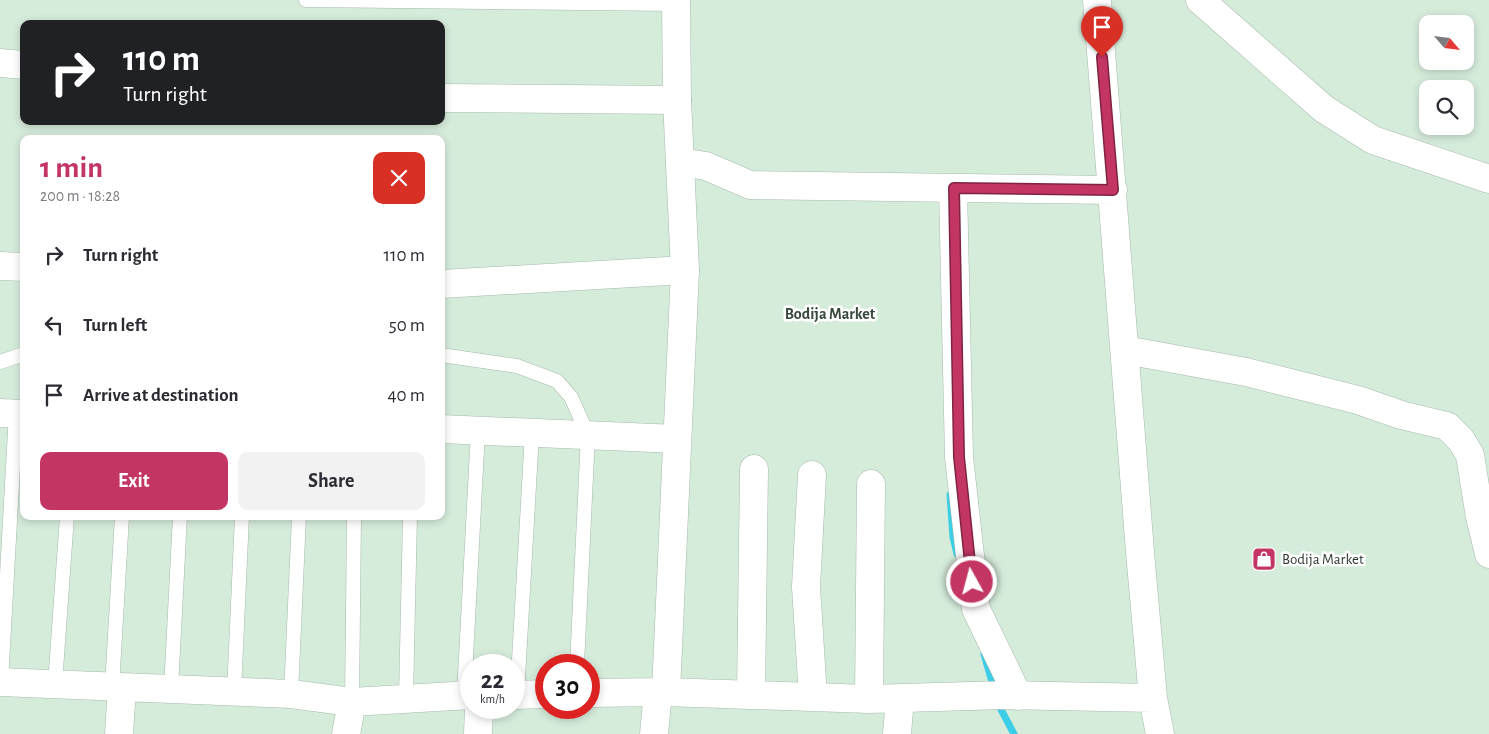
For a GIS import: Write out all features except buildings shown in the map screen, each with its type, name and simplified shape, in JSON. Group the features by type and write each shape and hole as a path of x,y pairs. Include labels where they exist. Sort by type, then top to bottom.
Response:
{"street":[{"path":"1098,0 1153,698 1160,734"},
{"path":"1200,0 1324,109 1373,140 1489,179"},
{"path":"654,734 662,692 685,270 677,100 676,2"},
{"path":"0,63 20,65"},
{"path":"445,98 677,100"},
{"path":"680,162 706,166 750,185 1113,190"},
{"path":"954,188 959,457 976,609 1002,696"},
{"path":"0,266 20,267"},
{"path":"445,284 685,270"},
{"path":"1125,350 1246,372 1358,400 1401,415 1447,426 1461,440 1470,455 1480,517 1489,554"},
{"path":"445,429 677,439"},
{"path":"751,695 754,468"},
{"path":"812,475 806,587 813,697"},
{"path":"869,699 871,484"},
{"path":"0,682 291,694 352,702 406,697 460,699"},
{"path":"117,687 119,734"},
{"path":"600,693 662,692 869,699 1002,696 1153,698"},
{"path":"897,734 900,699"},
{"path":"346,734 352,702"},
{"path":"475,719 478,734"}],"lane":[{"path":"306,0 676,2"},
{"path":"0,362 20,355"},
{"path":"445,356 517,366 556,381 571,398 588,435 578,654"},
{"path":"0,682 13,413"},
{"path":"472,654 478,431"},
{"path":"518,654 532,433"},
{"path":"55,684 67,520"},
{"path":"117,687 122,520"},
{"path":"171,689 180,520"},
{"path":"234,692 242,520"},
{"path":"291,694 299,520"},
{"path":"352,702 354,520"},
{"path":"406,697 410,520"}],"waterway":[{"path":"950,495 953,537 957,554"},
{"path":"984,654 994,689"},
{"path":"997,702 1014,734"}],"place":[{"name":"Bodija Market","path":"1264,559"}],"district":[{"name":"Bodija Market","path":"830,313"}],"route":[{"path":"972,582 959,457 954,188 1113,190 1102,57"}]}
